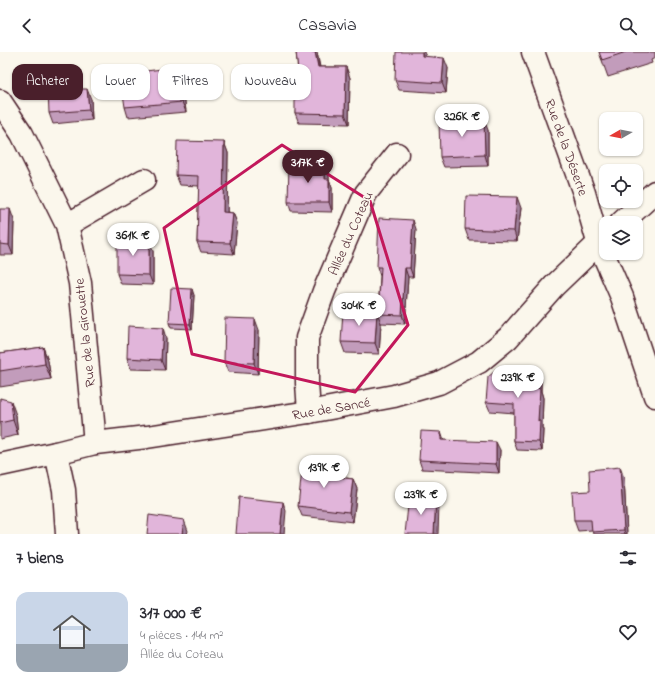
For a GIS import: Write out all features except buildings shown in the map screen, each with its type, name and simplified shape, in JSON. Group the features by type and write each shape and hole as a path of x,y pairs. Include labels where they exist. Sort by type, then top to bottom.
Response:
{"street":[{"name":"Rue de la Déserte","path":"533,52 599,231"},
{"name":"Rue de la Girouette","path":"0,101 22,134 67,225 80,283 95,443"},
{"name":"Allée du Coteau","path":"310,412 307,383 307,338 324,291 366,193 397,154"},
{"path":"67,225 144,180"},
{"path":"629,216 655,192"},
{"name":"Rue de Sancé","path":"0,465 95,443 147,437 310,412 394,396 439,383 479,362 508,338 554,286 599,242"},
{"name":"Rue de la Déserte","path":"609,260 655,396"},
{"path":"56,453 64,490 67,534"}],"highlighted area":[{"path":"282,145 370,201 408,325 355,392 192,354 164,228"}]}
